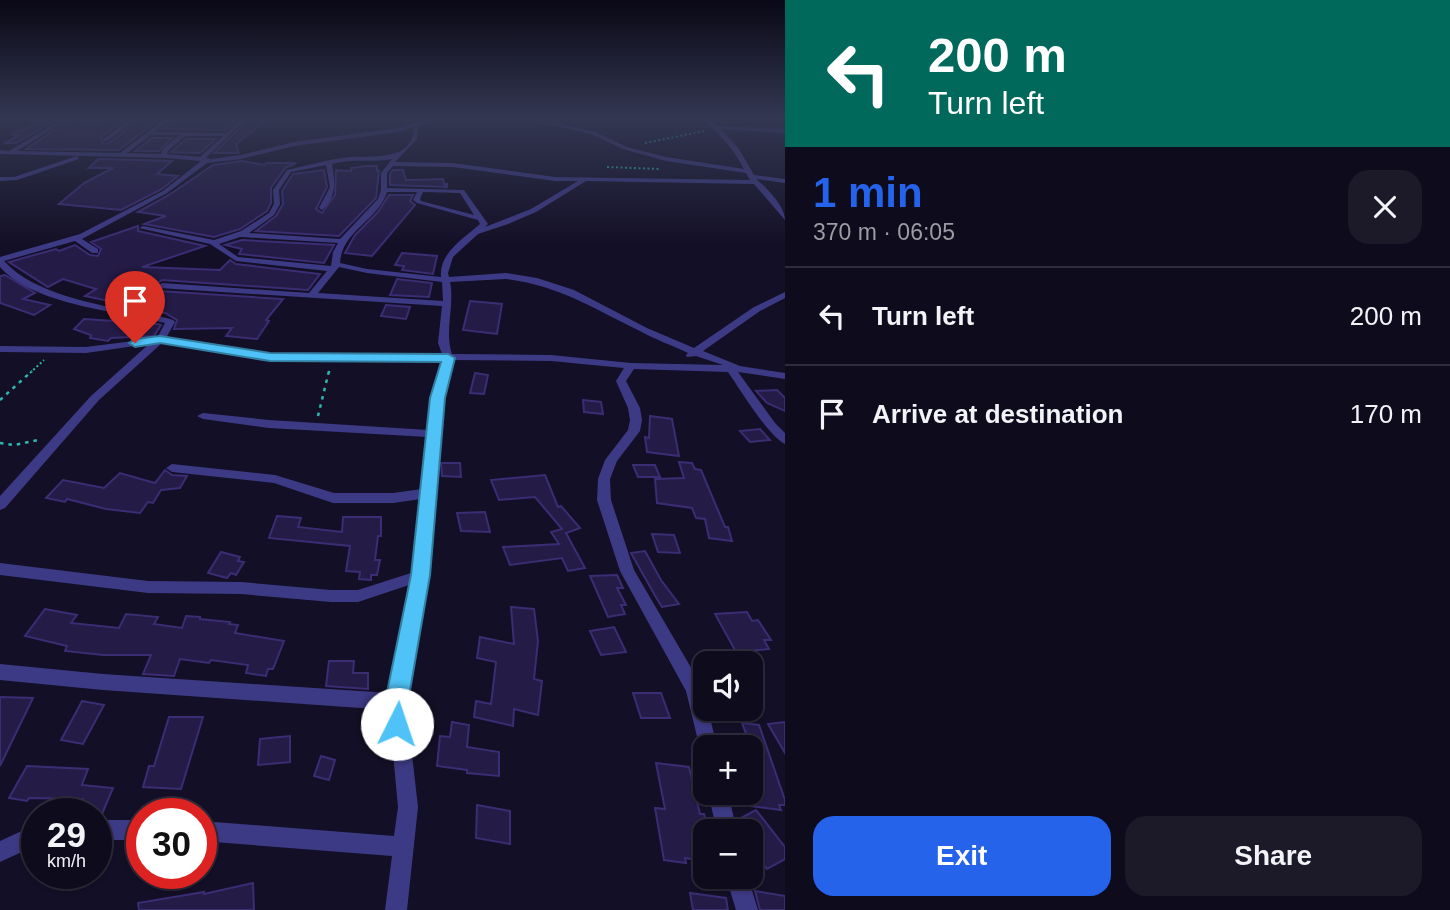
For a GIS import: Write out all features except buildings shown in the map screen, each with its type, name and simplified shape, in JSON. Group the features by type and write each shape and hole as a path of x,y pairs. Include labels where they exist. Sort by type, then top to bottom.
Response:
{"street":[{"path":"0,179 15,179 72,159"},
{"path":"200,159 212,159"},
{"path":"214,243 239,235 272,214 277,204 276,190 284,182 285,173 297,167 341,160 382,159"},
{"path":"311,296 335,267 337,252 343,241 381,200 384,173 395,159"},
{"path":"669,159 785,181"},
{"path":"742,159 752,177 770,196 785,218"},
{"path":"0,505 95,398 160,340 170,320 106,310 46,291 13,275 0,261 76,238 137,209 174,187 198,164 206,160"},
{"path":"322,208 332,187 329,163"},
{"path":"392,164 453,165 539,178 752,177"},
{"path":"476,232 498,227 531,212 585,179"},
{"path":"384,190 462,191 473,211 483,220"},
{"path":"420,192 416,200 419,202 483,220"},
{"path":"396,910 407,795 406,770 397,724 397,702 421,575 440,385 448,358 443,347 448,292 444,280 449,256 484,224 483,220"},
{"path":"143,228 214,243 231,257 242,260 335,267 444,280 508,276 549,284 695,352 745,369 785,376"},
{"path":"239,235 343,241"},
{"path":"76,238 95,251"},
{"path":"162,286 446,304"},
{"path":"678,366 757,309 785,295"},
{"path":"0,349 86,350 160,340 270,357 551,358 631,366 745,369"},
{"path":"631,366 621,381 634,408 634,431 611,460 604,480 604,500 627,571 694,689 705,735"},
{"path":"731,369 785,440"},
{"path":"203,416 269,424 435,434"},
{"path":"173,468 275,479 314,493 344,499 393,498 429,493"},
{"path":"0,569 148,587 241,588 331,596 358,596 421,575"},
{"path":"0,672 103,682 397,702"},
{"path":"217,832 404,847"},
{"path":"0,852 21,842"},
{"path":"741,889 747,910"}],"path":[{"path":"0,400 54,350"},
{"path":"316,426 334,359"},
{"path":"0,443 15,445 62,435"}],"route":[{"path":"135,343 160,340 270,357 448,358 438,398 421,575 397,702 397,724"}]}
